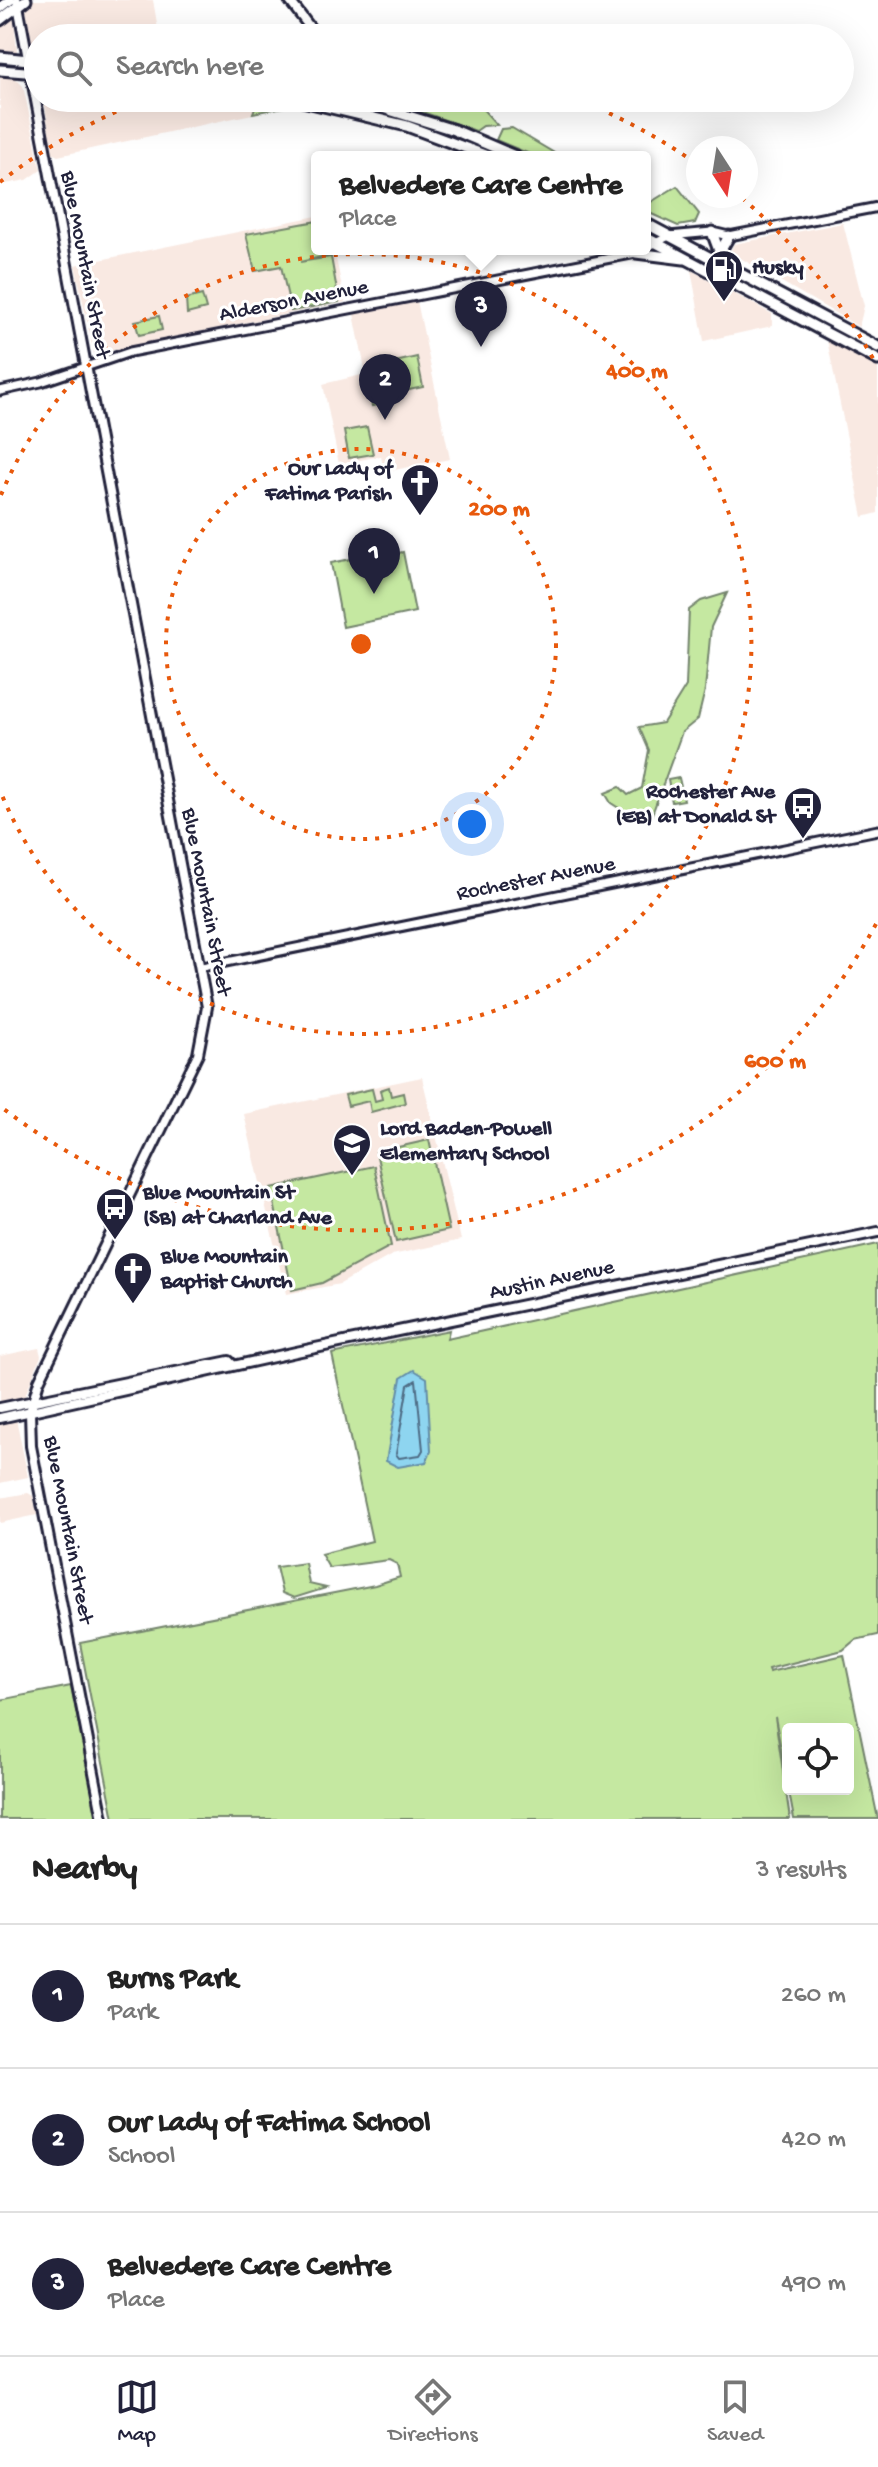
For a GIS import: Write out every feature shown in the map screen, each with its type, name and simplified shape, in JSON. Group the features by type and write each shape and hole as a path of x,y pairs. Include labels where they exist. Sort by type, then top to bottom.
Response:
{"main road":[{"path":"289,0 307,24"},
{"path":"0,8 18,2"},
{"path":"0,20 18,2"},
{"name":"Blue Mountain Street","path":"18,2 24,26"},
{"path":"0,57 24,60"},
{"path":"0,70 24,72"},
{"name":"Blue Mountain Street","path":"41,112 84,367 202,967 207,1007 198,1054 160,1127 32,1401 30,1412 31,1446 103,1819"},
{"path":"358,112 472,151"},
{"path":"397,112 454,130 503,151"},
{"path":"651,226 878,347"},
{"path":"712,232 724,264"},
{"path":"721,250 729,236"},
{"path":"651,240 878,360"},
{"path":"651,255 689,260"},
{"name":"Austin Avenue","path":"0,1418 229,1369 233,1365 878,1232"},
{"name":"Austin Avenue","path":"0,1408 183,1369 229,1361 233,1365"}],"street":[{"name":"Alderson Avenue","path":"651,246 669,236 712,232 729,236 878,207"},
{"name":"Alderson Avenue","path":"0,391 130,352 618,255"},
{"name":"Rochester Avenue","path":"202,967 878,830"}],"shaded area":[{"path":"32,0 153,0 157,24 28,24 26,10"},
{"path":"9,19 14,20 17,52 0,51 0,25"},
{"path":"0,76 15,78 23,86 24,112 29,112 41,170 27,180 0,185"},
{"path":"46,112 262,112 58,156 52,153"},
{"path":"311,217 311,255 335,255 345,302 94,354 75,265"},
{"path":"843,223 864,306 859,327 730,252 734,244"},
{"path":"691,270 772,314 772,326 704,341"},
{"path":"417,301 450,459 384,472 381,456 339,464 323,384 366,374 354,314"},
{"path":"827,340 878,366 878,513 863,517"},
{"name":"Lord Baden-Powell Elementary School","path":"422,1077 461,1240 392,1255 340,1284 286,1294 244,1114"},
{"path":"39,1348 41,1356 16,1418 28,1477 0,1483 0,1356"},
{"path":"28,1493 33,1496 37,1515 0,1523 0,1498"}],"green space":[{"path":"422,112 485,112 497,125 483,126 476,131"},
{"path":"512,128 551,151 523,151 496,140 501,129"},
{"path":"677,186 686,197 686,208 694,208 699,214 695,223 678,226 651,214 651,202"},
{"path":"311,222 311,255 330,255 300,262 331,257 339,302 291,311 281,266 255,271 246,234"},
{"path":"202,295 206,309 187,314 186,299"},
{"path":"159,316 162,330 139,335 135,321"},
{"path":"417,357 423,387 395,393 396,402 372,406 364,375 374,374 373,367"},
{"path":"367,427 373,454 349,458 344,431"},
{"path":"403,552 415,612 343,627 331,563 351,559 353,563"},
{"path":"727,593 711,627 705,690 698,719 682,732 651,817 639,821 611,803 605,793 620,787 628,795 642,788 649,750 639,727 663,723 686,686 689,610 701,601"},
{"path":"679,778 684,800 672,802 668,780"},
{"path":"389,1087 391,1096 403,1093 405,1103 371,1112 369,1101 348,1106 345,1095 372,1089 375,1101 382,1099 380,1090"},
{"path":"429,1140 449,1230 396,1242 376,1152"},
{"path":"374,1166 391,1246 322,1283 292,1290 271,1188"},
{"path":"878,1244 878,1635 855,1640 843,1650 768,1669 769,1672 844,1655 878,1819 794,1819 789,1795 854,1795 854,1723 782,1723 782,1755 775,1717 782,1765 782,1795 786,1795 790,1819 114,1819 80,1643 375,1585 400,1577 397,1564 389,1560 329,1568 321,1554 372,1541 332,1354 449,1330 447,1339"},
{"path":"305,1563 309,1584 326,1588 294,1598 282,1593 276,1567"},
{"path":"71,1686 98,1819 0,1819 0,1700"}],"water":[{"path":"414,1370 427,1378 431,1451 426,1462 398,1467 386,1461 401,1378"}],"place":[{"name":"Husky","path":"724,303"},
{"name":"Belvedere Care Centre","path":"481,347"},
{"name":"Our Lady of Fatima School","path":"385,420"},
{"name":"Our Lady of Fatima Parish","path":"420,517"},
{"name":"Burns Park","path":"374,594"},
{"name":"Rochester Ave (EB) at Donald St","path":"803,840"},
{"name":"Lord Baden-Powell Elementary School","path":"352,1177"},
{"name":"Blue Mountain St (SB) at Charland Ave","path":"115,1241"},
{"name":"Blue Mountain Baptist Church","path":"133,1305"}]}
